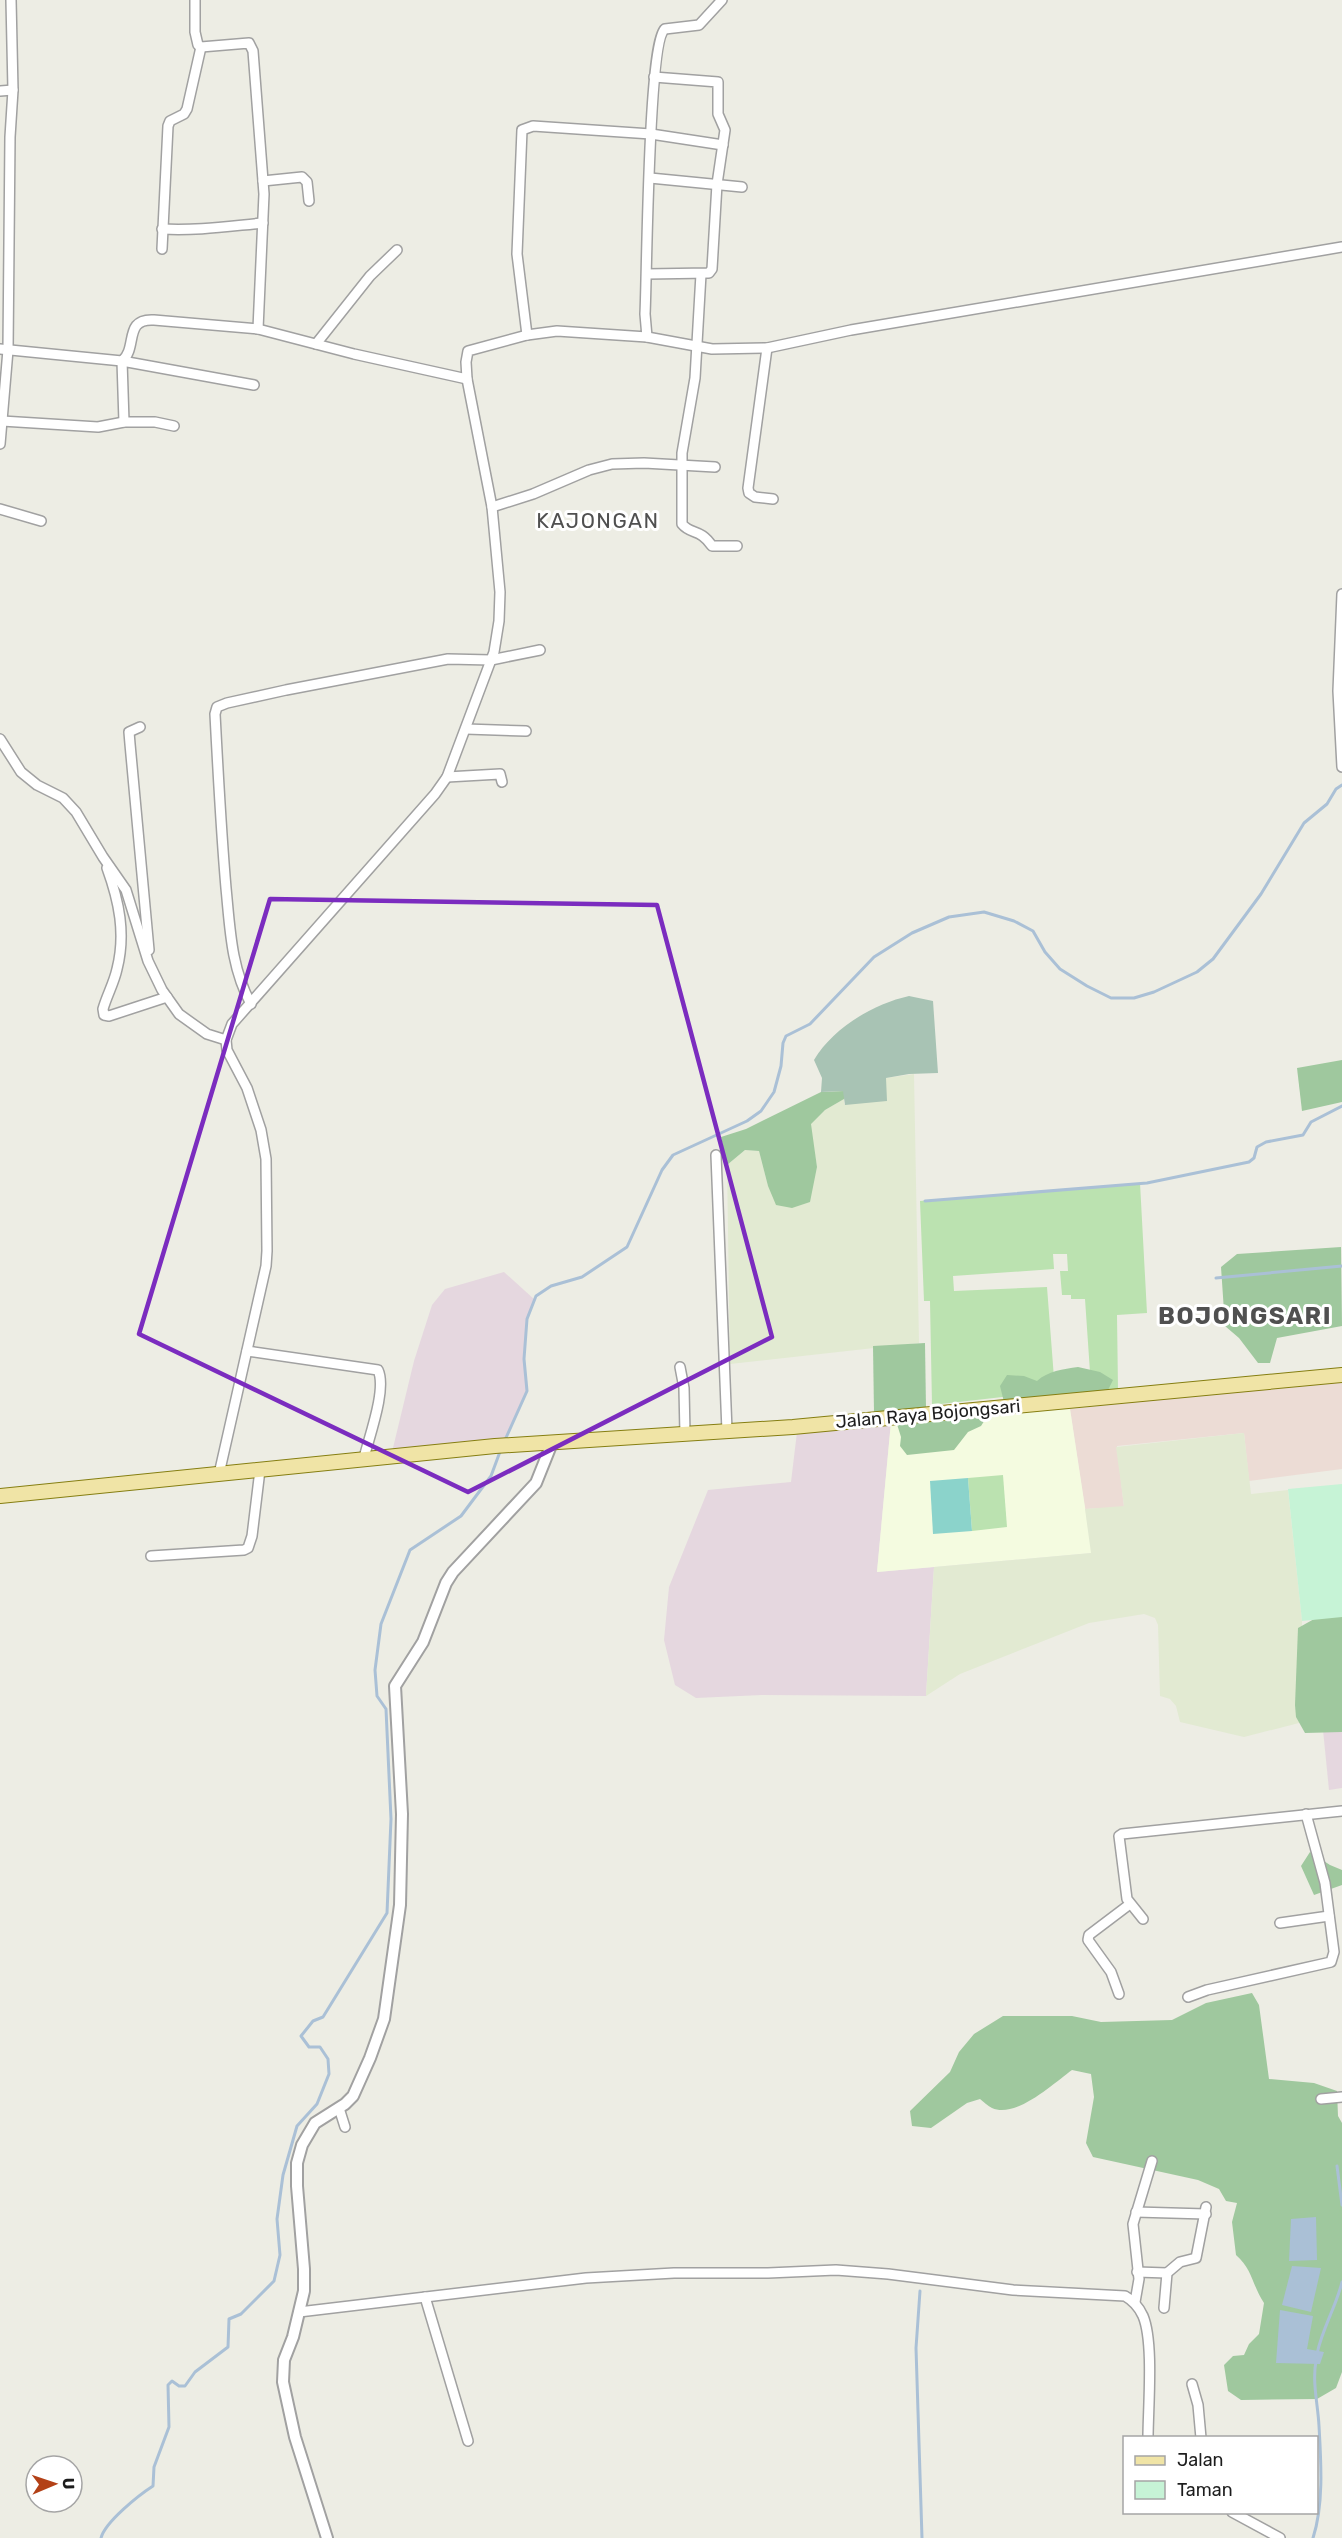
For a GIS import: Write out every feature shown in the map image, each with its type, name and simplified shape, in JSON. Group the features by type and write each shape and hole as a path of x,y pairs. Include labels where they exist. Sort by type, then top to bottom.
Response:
{"main road":[{"name":"Jalan Raya Bojongsari","path":"0,1496 495,1446 939,1414 1342,1375"}],"street":[{"path":"0,444 10,234 10,137 13,90 11,0"},
{"path":"195,0 196,42 201,47 249,43 253,51 263,181 258,329"},
{"path":"647,337 651,134 654,77 662,30 699,25 722,0"},
{"path":"162,249 168,126 170,121 184,114 187,109 201,47"},
{"path":"647,274 710,273 717,184 725,130 718,114 718,82 654,77"},
{"path":"0,92 13,90"},
{"path":"527,335 517,254 522,130 532,126 651,134 723,145"},
{"path":"263,181 302,177 307,182 309,201"},
{"path":"650,178 742,187"},
{"path":"162,229 189,231 200,228 263,223"},
{"path":"0,235 10,234"},
{"path":"219,1474 266,1266 266,1159 261,1130 247,1088 227,1050 226,1040 232,1024 435,794 447,777 494,652 499,621 500,592 492,507 467,379 468,351 527,335 557,331 647,337 712,349 767,348 851,330 1342,246"},
{"path":"316,344 370,276 397,250"},
{"path":"701,274 693,388 683,441 682,524 685,528 704,534 712,546 736,546"},
{"path":"124,423 122,361 129,351 133,330 142,321 258,329 467,379"},
{"path":"767,348 748,488 749,493 755,496 773,499"},
{"path":"4,350 122,361 254,386"},
{"path":"2,421 98,428 124,423 155,422 174,426"},
{"path":"492,507 533,494 588,470 612,464 715,467"},
{"path":"0,509 41,520"},
{"path":"1342,594 1338,681 1342,767"},
{"path":"251,1004 242,988 232,949 221,833 215,714 217,707 286,690 448,659 491,660 540,650"},
{"path":"140,727 129,732 149,943 148,961"},
{"path":"466,729 526,731"},
{"path":"0,740 21,772 37,785 69,803 126,890 148,961 179,1014 207,1034 226,1040"},
{"path":"447,777 500,774 502,782"},
{"path":"103,857 120,906 121,945 117,971 103,1009 104,1015 109,1016 167,997"},
{"path":"716,1155 727,1431"},
{"path":"248,1351 378,1370 381,1376 378,1406 364,1458"},
{"path":"680,1367 685,1434"},
{"path":"327,2538 295,2437 283,2382 285,2360 304,2291 297,2163 302,2145 315,2124 340,2111 353,2096 381,2028 400,1905 402,1814 396,1682 423,1642 446,1583 453,1572 536,1483 552,1443"},
{"path":"151,1556 248,1548 252,1536 260,1470"},
{"path":"1143,1919 1127,1899 1119,1836 1122,1834 1342,1811"},
{"path":"1188,1997 1207,1990 1331,1962 1334,1952 1325,1883 1306,1814"},
{"path":"1119,1994 1111,1972 1088,1940 1089,1935 1130,1904"},
{"path":"1280,1923 1329,1916"},
{"path":"1321,2098 1342,2097"},
{"path":"340,2111 345,2127"},
{"path":"1135,2302 1139,2279 1132,2232 1152,2161"},
{"path":"1136,2212 1206,2211 1196,2258 1180,2262 1167,2273 1137,2272"},
{"path":"299,2312 597,2277 674,2273 836,2270 888,2274 1013,2290 1125,2296 1135,2302 1144,2318 1148,2350 1148,2436"},
{"path":"1164,2308 1167,2273"},
{"path":"425,2297 468,2441"},
{"path":"1192,2384 1198,2405 1201,2436"},
{"path":"1236,2514 1280,2538"}],"highlighted area":[{"path":"270,899 657,905 772,1337 468,1492 139,1334"}],"shaded area":[{"path":"909,996 933,1001 938,1073 886,1078 887,1101 845,1105 843,1091 821,1092 822,1078 814,1060 822,1048 843,1028 868,1011"},
{"path":"914,1074 919,1343 730,1364 727,1165 745,1150 759,1151 768,1186 809,1202 817,1167 810,1124 825,1110 844,1099 844,1104 886,1078"},
{"path":"504,1272 535,1300 527,1319 524,1359 527,1391 504,1441 392,1452 414,1361 432,1305 445,1289"},
{"path":"1342,1380 1342,1469 1249,1481 1244,1433 1117,1446 1124,1507 1085,1509 1070,1409"},
{"path":"1070,1409 1092,1553 877,1572 891,1422"},
{"path":"891,1422 877,1572 934,1567 926,1696 762,1695 696,1698 675,1685 664,1640 669,1587 708,1490 791,1482 797,1432"},
{"path":"1244,1433 1251,1494 1288,1490 1302,1621 1302,1712 1299,1723 1244,1737 1180,1722 1176,1706 1170,1699 1160,1696 1158,1625 1155,1618 1144,1614 1089,1623 960,1674 926,1696 934,1567 1091,1553 1085,1509 1124,1506 1116,1447"},
{"path":"968,1478 972,1531 933,1534 930,1481"},
{"path":"1342,1729 1342,1788 1329,1790 1323,1730"},
{"path":"1316,2217 1317,2260 1289,2261 1291,2219"},
{"path":"1292,2266 1321,2268 1311,2312 1282,2305"},
{"path":"1280,2310 1313,2316 1307,2349 1324,2352 1320,2364 1276,2363"}],"green space":[{"path":"1342,1060 1342,1102 1302,1111 1297,1068"},
{"path":"844,1091 844,1099 825,1110 811,1124 817,1167 810,1202 792,1208 776,1205 768,1186 759,1151 745,1150 727,1165 721,1137 746,1129 821,1092"},
{"path":"1140,1183 1147,1313 1117,1315 1118,1390 1107,1392 1090,1372 1085,1299 1071,1299 1071,1295 1062,1295 1060,1271 1068,1271 1067,1254 1053,1254 1054,1269 953,1276 954,1291 1047,1287 1055,1391 932,1405 930,1301 924,1301 920,1201"},
{"path":"1341,1247 1342,1326 1277,1338 1270,1363 1258,1363 1239,1338 1225,1326 1221,1267 1237,1254"},
{"path":"925,1343 926,1409 874,1413 873,1346"},
{"path":"1078,1367 1100,1372 1113,1380 1107,1392 1004,1402 1000,1386 1007,1375 1024,1376 1037,1381 1051,1373"},
{"path":"988,1415 981,1426 968,1432 954,1450 907,1455 900,1446 901,1437 896,1421"},
{"path":"1003,1475 1007,1527 972,1531 968,1478"},
{"path":"1342,1484 1342,1617 1302,1621 1288,1489"},
{"path":"1342,1610 1342,1732 1305,1733 1296,1717 1295,1705 1298,1628 1323,1614"},
{"path":"1310,1852 1342,1870 1342,1885 1314,1895 1301,1866"},
{"path":"1252,1993 1259,2005 1269,2079 1314,2083 1337,2091 1338,2116 1342,2123 1342,2372 1336,2388 1317,2399 1241,2400 1228,2391 1224,2365 1233,2356 1244,2355 1249,2344 1259,2334 1264,2303 1246,2266 1236,2255 1232,2222 1237,2203 1226,2201 1219,2189 1198,2180 1093,2157 1086,2143 1094,2097 1091,2074 1072,2070 1045,2091 1012,2109 992,2108 980,2099 967,2103 931,2128 912,2126 910,2111 950,2072 959,2052 974,2034 1003,2016 1072,2016 1101,2022 1172,2020 1206,2003"}],"waterway":[{"path":"505,1440 527,1391 524,1359 527,1319 536,1296 551,1286 582,1277 627,1247 662,1170 673,1155 747,1121 761,1111 774,1092 786,1036 810,1024 874,957 912,933 949,917 984,912 1014,921 1033,931 1045,952 1060,969 1111,998 1134,998 1154,992 1197,972 1213,959 1261,894 1304,823 1327,804 1336,789 1342,785"},
{"path":"925,1201 1147,1183 1249,1162 1254,1158 1257,1147 1266,1142 1303,1135 1311,1122 1342,1106"},
{"path":"1216,1278 1342,1266"},
{"path":"101,2538 109,2524 131,2502 153,2486 154,2467 169,2427 168,2385 172,2381 179,2386 185,2386 195,2372 228,2347 229,2319 241,2314 274,2281 280,2255 277,2219 283,2175 297,2126 317,2104 329,2074 328,2059 320,2047 309,2047 301,2036 313,2021 323,2017 387,1913 391,1819 386,1709 377,1696 375,1670 381,1624 410,1550 461,1516 491,1476 501,1449"},
{"path":"1337,2166 1342,2205"},
{"path":"1317,2354 1342,2282"},
{"path":"920,2291 916,2348 922,2538"},
{"path":"1313,2538 1319,2511 1321,2482 1315,2385 1316,2361"}],"district":[{"name":"KAJONGAN","path":"598,520"},
{"name":"BOJONGSARI","path":"1245,1316"}]}
